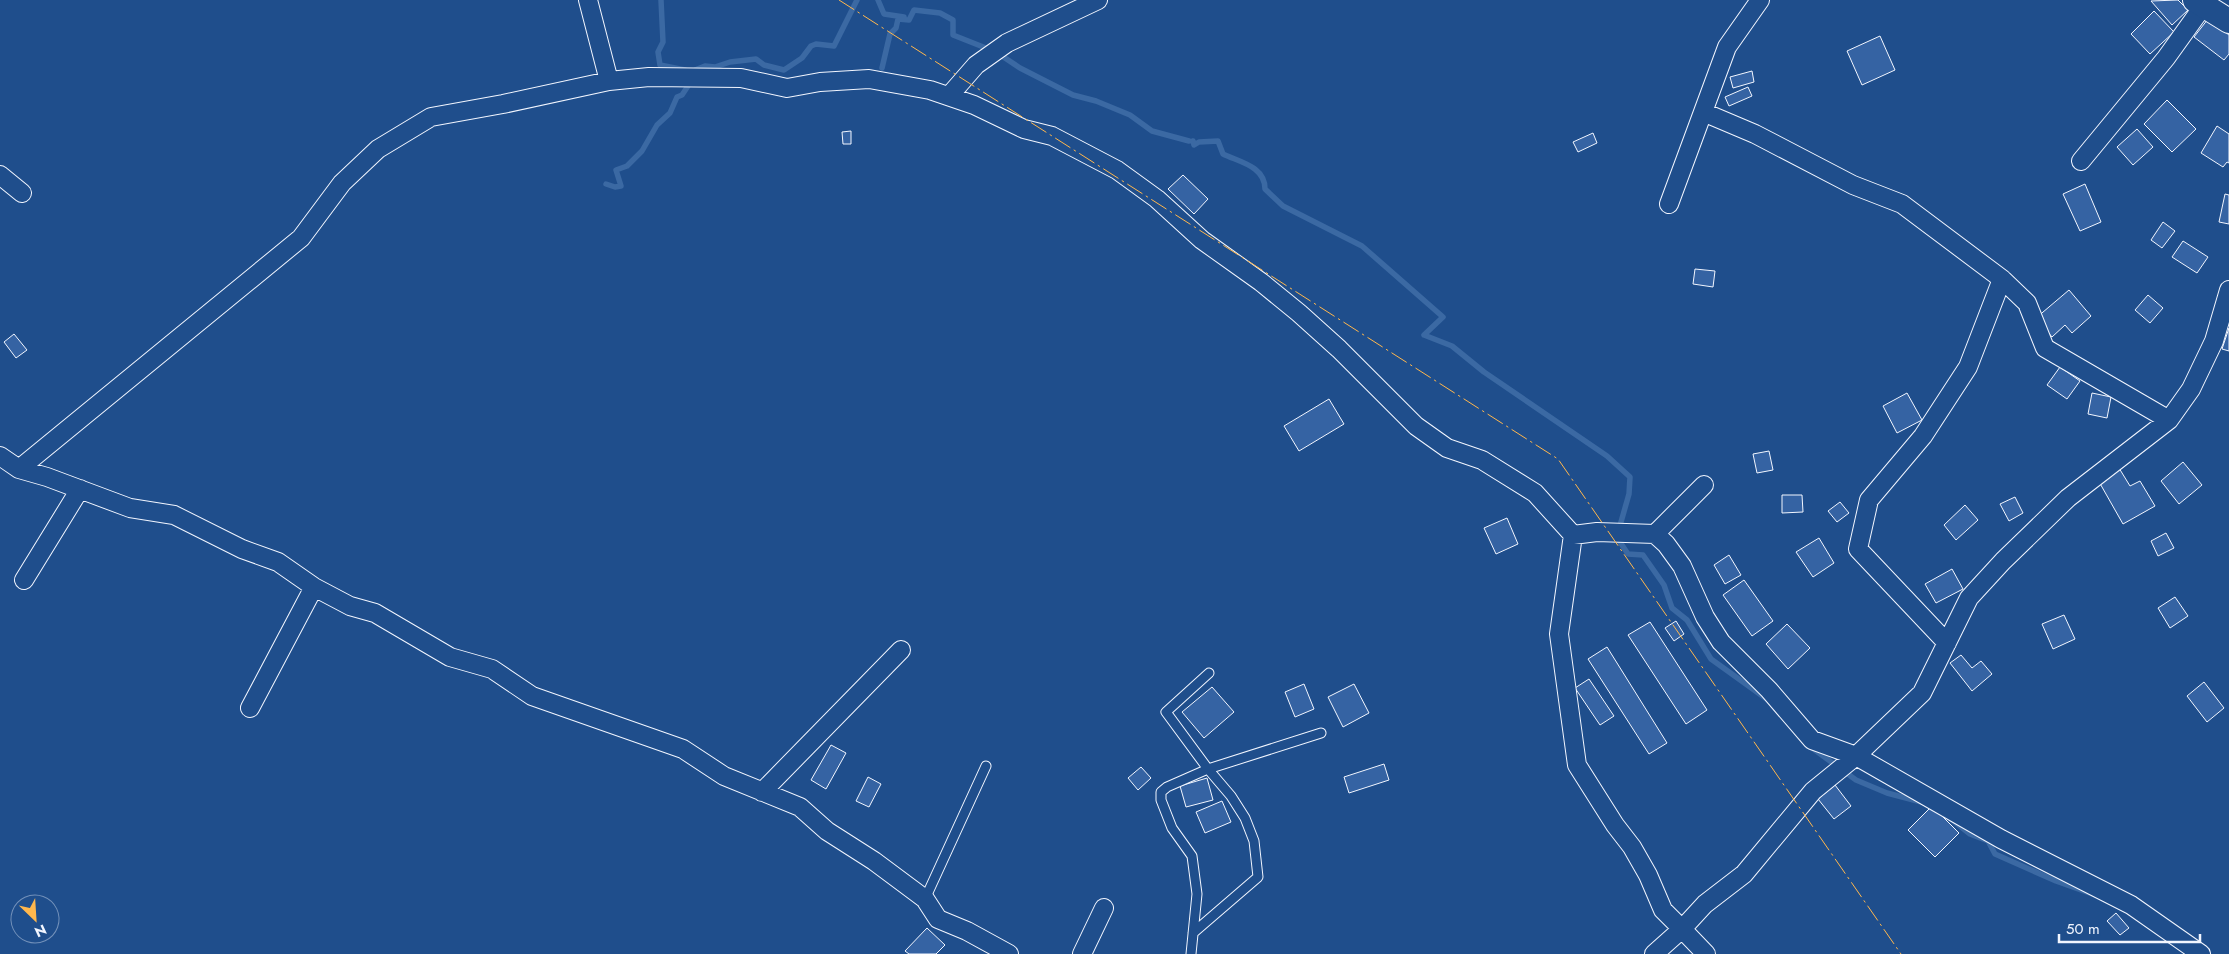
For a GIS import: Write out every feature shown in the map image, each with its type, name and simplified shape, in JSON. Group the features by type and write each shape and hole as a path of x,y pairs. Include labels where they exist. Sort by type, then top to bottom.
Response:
{"main road":[{"path":"2199,3 2229,21"}],"street":[{"path":"588,0 609,82"},
{"path":"949,96 976,65 1007,42 1098,0"},
{"path":"1669,204 1727,47 1760,0"},
{"path":"2081,160 2166,58 2199,3"},
{"path":"19,469 301,238 342,183 378,150 432,117 609,82 648,77 684,79 709,76 742,78 787,88 820,82 869,79 930,90 974,105 1024,129 1052,136 1117,170 1157,200 1202,240 1261,282 1299,313 1339,349 1416,426 1447,448 1482,460 1536,493 1573,535 1558,634 1577,765 1615,826 1632,847 1648,875 1664,910 1706,954"},
{"path":"1703,112 1754,134 1853,185 1902,204 2002,279 2027,303 2045,348 2169,420"},
{"path":"0,175 22,193"},
{"path":"1947,643 1858,549 1869,500 1924,436 1968,367 2002,279"},
{"path":"1654,954 1682,929 1705,904 1744,874 1814,791 1856,756 1922,693 1969,598 2003,561 2068,498 2169,420 2191,389 2214,341 2229,290"},
{"path":"0,456 19,469 130,508 174,515 242,548 278,562 314,586 350,606 375,613 450,657 492,669 532,696 683,749 724,776 800,807 827,830 874,861 925,899 938,919 967,931 1009,954"},
{"path":"1654,534 1704,485"},
{"path":"24,580 80,490"},
{"path":"1573,535 1597,532 1654,534 1666,544 1682,566 1705,617 1721,642 1768,690 1812,740 1856,756 2001,839 2131,905 2201,954"},
{"path":"250,708 314,586"},
{"path":"762,792 901,650"},
{"path":"1082,954 1104,908"}],"lane":[{"path":"1193,934 1258,878 1254,842 1245,818 1232,796 1208,769 1166,712 1209,673"},
{"path":"1191,954 1197,894 1192,856 1169,821 1161,800 1161,792 1167,787 1208,769 1321,732"},
{"path":"925,899 986,766"}],"building":[{"path":"2178,0 2188,10 2172,25 2151,1"},
{"path":"2154,11 2174,32 2150,54 2131,34"},
{"path":"2208,19 2229,35 2229,54 2224,60 2194,37"},
{"path":"1880,36 1895,70 1862,85 1847,51"},
{"path":"1752,71 1754,82 1733,88 1730,77"},
{"path":"1748,87 1752,96 1729,106 1725,97"},
{"path":"2167,100 2196,129 2172,152 2144,124"},
{"path":"2217,126 2229,134 2229,163 2227,162 2223,167 2201,153"},
{"path":"2137,129 2153,147 2133,165 2117,147"},
{"path":"851,131 851,144 843,144 842,132"},
{"path":"1593,133 1597,143 1578,152 1573,142"},
{"path":"1183,175 1208,199 1194,214 1168,189"},
{"path":"2085,184 2101,222 2080,231 2063,194"},
{"path":"2225,194 2229,195 2229,224 2219,222"},
{"path":"2163,222 2175,231 2162,248 2151,240"},
{"path":"2183,241 2208,257 2197,273 2172,257"},
{"path":"1695,269 1715,271 1713,287 1693,284"},
{"path":"2069,290 2091,316 2072,333 2065,325 2052,337 2036,318"},
{"path":"2148,295 2163,308 2150,323 2135,310"},
{"path":"2229,328 2229,351 2222,349"},
{"path":"14,334 27,350 16,358 4,342"},
{"path":"2060,367 2080,381 2067,399 2047,385"},
{"path":"1907,393 1922,420 1897,433 1883,406"},
{"path":"2092,393 2111,397 2107,418 2088,414"},
{"path":"1329,399 1344,424 1299,451 1284,426"},
{"path":"1769,451 1773,470 1757,473 1753,454"},
{"path":"2183,462 2202,485 2179,504 2161,481"},
{"path":"2119,468 2130,486 2140,481 2155,506 2123,524 2098,480"},
{"path":"1782,495 1802,495 1803,512 1782,513"},
{"path":"2015,497 2023,513 2009,521 2000,504"},
{"path":"1840,502 1849,513 1837,522 1828,511"},
{"path":"1965,505 1978,520 1956,540 1944,525"},
{"path":"1507,518 1518,544 1496,554 1484,528"},
{"path":"2166,533 2174,548 2158,556 2151,541"},
{"path":"1819,538 1834,563 1813,577 1796,552"},
{"path":"1729,555 1741,575 1725,584 1714,565"},
{"path":"1952,569 1963,589 1936,603 1925,584"},
{"path":"1744,580 1773,621 1752,636 1723,595"},
{"path":"2175,597 2188,616 2170,628 2158,608"},
{"path":"2064,615 2075,639 2053,649 2042,624"},
{"path":"1676,621 1684,634 1674,641 1665,628"},
{"path":"1650,622 1707,710 1686,724 1628,635"},
{"path":"1787,624 1810,648 1788,669 1766,644"},
{"path":"1607,647 1667,743 1649,754 1588,659"},
{"path":"1961,655 1972,668 1981,661 1992,674 1972,691 1950,663"},
{"path":"1589,679 1614,716 1600,725 1575,688"},
{"path":"2204,682 2224,708 2207,722 2187,696"},
{"path":"1304,684 1314,709 1295,717 1285,692"},
{"path":"1354,684 1369,713 1343,727 1328,697"},
{"path":"1212,687 1234,712 1204,738 1182,712"},
{"path":"831,745 846,753 826,789 811,780"},
{"path":"1384,764 1389,780 1349,793 1344,777"},
{"path":"1141,767 1151,778 1138,790 1128,778"},
{"path":"868,777 881,784 869,807 856,801"},
{"path":"1207,778 1213,800 1186,807 1180,786"},
{"path":"1835,785 1851,806 1834,819 1818,799"},
{"path":"1222,801 1231,822 1205,833 1196,812"},
{"path":"1932,806 1959,833 1935,857 1908,830"},
{"path":"2116,913 2129,928 2120,935 2107,921"},
{"path":"927,928 945,945 936,954 909,954 905,951"}],"waterway":[{"path":"661,0 663,42 658,52 660,65 685,70"},
{"path":"695,70 705,66 715,67 730,62 756,59 764,65 784,70 802,58 811,46 816,44 834,46 857,0"},
{"path":"878,0 884,14 904,17"},
{"path":"882,68 890,34 896,28 898,19 909,20 914,10 940,13 953,20 953,35 996,52 1020,68 1073,95 1096,101 1130,115 1152,131 1189,141"},
{"path":"606,184 615,187 621,186 616,170 627,166 642,151 657,125 670,113 677,97 682,95 692,80"},
{"path":"1193,141 1194,145 1199,142 1218,141 1223,154 1256,170 1264,181 1265,189 1283,206 1362,246 1443,317 1424,335 1452,346 1484,372 1607,456 1630,477 1629,494 1619,529"},
{"path":"1618,539 1628,554 1643,555 1664,585 1672,608 1687,620 1711,659 1768,700"},
{"path":"1808,745 1856,780 1887,793 1925,803"},
{"path":"1950,818 1970,834 1988,841 1995,854 2056,881 2095,895"}],"power":[{"path":"839,0 1558,459 1901,954"}]}
